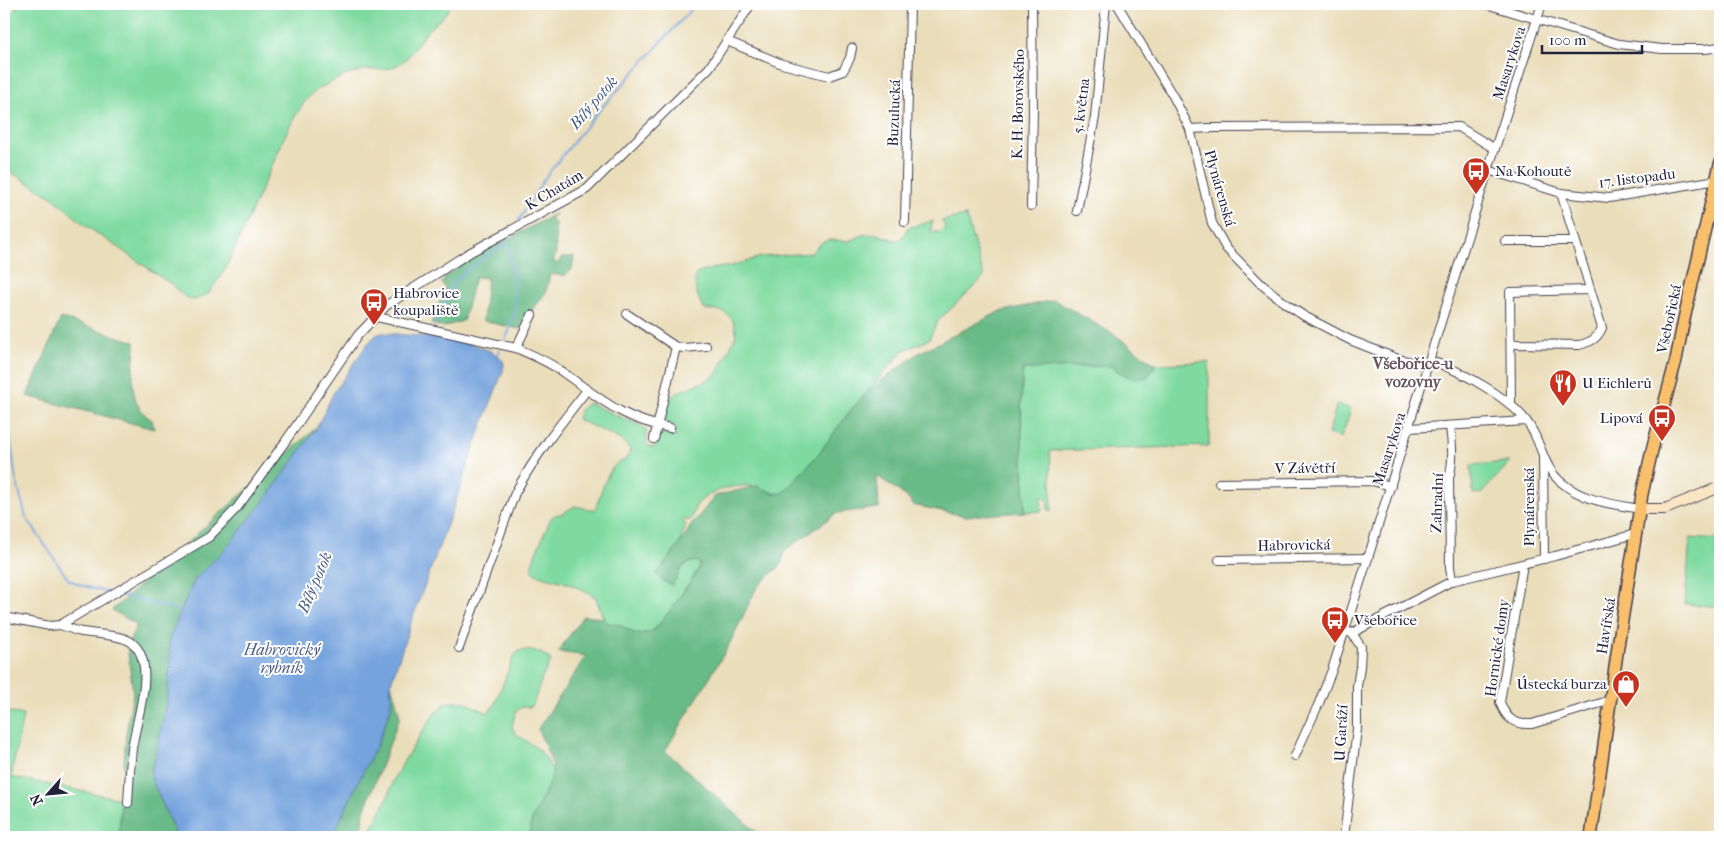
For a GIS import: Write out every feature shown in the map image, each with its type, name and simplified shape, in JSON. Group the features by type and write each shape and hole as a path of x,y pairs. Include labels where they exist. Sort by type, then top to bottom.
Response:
{"main road":[{"name":"Všebořická","path":"1640,509 1648,465 1670,385 1720,164"},
{"name":"Havířská","path":"1591,837 1640,509"}],"street":[{"name":"K Chatám","path":"60,624 210,537 237,508 286,442 358,334 387,305 470,253 587,189 709,68 751,4"},
{"name":"Buzulucká","path":"905,222 910,4"},
{"name":"K. H. Borovského","path":"1031,206 1034,111 1032,4"},
{"name":"5. května","path":"1077,211 1095,117 1106,4"},
{"name":"Plynárenská","path":"1117,4 1173,96 1190,129 1212,223 1226,248 1260,283 1304,316 1350,340 1398,359 1448,367 1480,384 1511,404 1526,421 1532,429 1550,469 1560,482 1573,491 1603,503 1640,509"},
{"path":"1486,4 1620,44 1662,49 1720,48"},
{"name":"Masarykova","path":"1296,756 1348,632 1368,558 1430,364 1488,170 1542,4"},
{"path":"727,41 782,64 829,76 843,71 850,58 852,48"},
{"path":"1190,129 1458,127 1496,149"},
{"name":"17. listopadu","path":"1488,170 1561,193 1609,198 1716,180"},
{"path":"1511,344 1579,345 1589,343 1598,336 1602,328 1561,193"},
{"path":"1504,241 1575,240"},
{"path":"1511,404 1510,292 1590,290"},
{"path":"627,314 676,347 706,346"},
{"path":"516,348 532,316"},
{"path":"377,317 516,348 556,368 622,414 657,426 670,428"},
{"path":"654,439 676,347"},
{"path":"459,648 515,493 542,449 587,390"},
{"path":"1410,428 1526,421"},
{"name":"Zahradní","path":"1450,426 1453,454 1449,478 1452,581"},
{"name":"Plynárenská","path":"1543,456 1544,559"},
{"name":"V Závětří","path":"1219,483 1372,481 1391,486"},
{"path":"1640,509 1665,509 1720,487"},
{"path":"1348,632 1452,581 1636,534"},
{"name":"Habrovická","path":"1219,560 1368,558"},
{"name":"Hornické domy","path":"1523,564 1500,702 1504,713 1514,722 1532,724 1611,700"},
{"path":"4,617 50,626 60,624 80,632 116,637 131,642 140,654 145,671 139,718 132,747 128,803"},
{"name":"U Garáží","path":"1344,837 1357,729 1356,686 1360,667 1361,647 1348,632"}],"green space":[{"path":"20,4 450,4 444,15 428,30 409,56 398,65 388,69 358,71 344,76 323,86 307,99 297,112 285,136 225,270 208,294 192,300 85,225 52,197 4,168 4,20"},
{"path":"555,214 550,218 555,223 556,255 553,261 558,264 561,258 574,256 572,269 564,276 550,274 546,292 519,329 483,321 487,278 475,277 463,321 443,327 431,324 445,288 442,283 446,276 470,259"},
{"path":"966,216 984,277 938,321 929,339 904,350 850,411 817,456 783,493 775,493 754,486 726,488 702,500 696,506 690,520 682,520 686,525 679,545 657,573 676,580 685,565 696,561 700,564 673,607 656,628 651,632 640,634 634,633 620,625 608,623 604,620 596,598 586,591 564,582 535,574 531,568 551,518 562,514 574,506 595,510 611,470 629,454 630,450 627,445 616,437 579,421 577,418 582,409 590,403 641,426 646,430 647,444 650,447 655,447 662,435 667,432 675,432 676,427 668,424 664,416 670,399 684,389 702,382 717,373 736,335 734,323 727,314 719,310 705,310 697,293 696,274 761,257 811,253 821,243 828,240 849,241 863,235 877,234 899,240 907,228 933,221 932,232 941,232 945,228 941,221"},
{"path":"1054,300 1115,335 1155,364 1152,371 1147,376 1136,378 1118,371 1112,366 1023,369 1021,422 1025,512 966,516 913,505 907,497 877,476 879,508 837,513 784,551 782,564 757,587 728,647 665,751 762,837 529,837 532,819 551,779 553,765 538,729 586,656 558,652 583,616 603,618 608,623 620,625 634,633 640,634 650,632 656,628 673,607 697,572 700,564 696,561 686,564 672,585 662,580 657,573 715,496 757,486 775,494 783,493 817,456 850,411 868,391 917,354 999,312"},
{"path":"61,318 135,342 134,395 143,413 152,420 154,429 27,396"},
{"path":"1209,362 1209,446 1050,451 1052,510 1048,510 1047,497 1041,497 1042,511 1025,512 1022,423 1023,369 1112,366 1117,371 1147,377 1152,372 1155,364"},
{"path":"1337,404 1351,409 1341,438 1328,434"},
{"path":"317,427 271,492 228,546 195,579 169,639 170,664 167,699 151,770 152,780 177,837 119,837 126,734 133,693 127,646 137,625 112,610"},
{"path":"1510,462 1482,493 1473,494 1471,465"},
{"path":"1690,538 1720,540 1720,607 1685,604"},
{"path":"527,650 541,653 551,660 542,678 534,702 530,707 522,707 516,711 512,727 516,734 538,749 546,758 553,771 533,819 529,837 368,837 389,794 394,778 433,715 446,703 450,702 465,702 488,713 495,704 514,656 519,651"},
{"path":"391,683 400,717 364,811 362,837 332,837 377,745 391,708"},
{"path":"4,711 23,715 11,777 121,799 119,837 4,837"}],"water":[{"name":"Habrovický rybník","path":"382,333 429,337 467,343 484,348 497,355 504,363 503,371 410,625 391,683 391,708 377,745 332,837 177,837 152,780 151,770 167,699 170,664 169,639 195,579 228,546 271,492 317,427 334,392 368,343 376,335"}],"waterway":[{"name":"Bílý potok","path":"518,222 544,179 595,115 696,4"},
{"name":"Bílý potok","path":"435,324 453,282 507,243 508,237"},
{"path":"505,340 510,329 515,305 515,292 507,243"},
{"path":"498,355 500,350"},
{"path":"4,393 16,480 26,517 68,579 80,585 109,593"},
{"path":"116,594 182,611"}],"place":[{"name":"Na Kohoutě","path":"1476,195"},
{"name":"Habrovice koupaliště","path":"374,326"},
{"name":"U Eichlerů","path":"1563,407"},
{"name":"Lipová","path":"1662,442"},
{"name":"Všebořice","path":"1335,644"},
{"name":"Ústecká burza","path":"1626,708"}],"district":[{"name":"Všebořice-u vozovny","path":"1413,372"}]}
